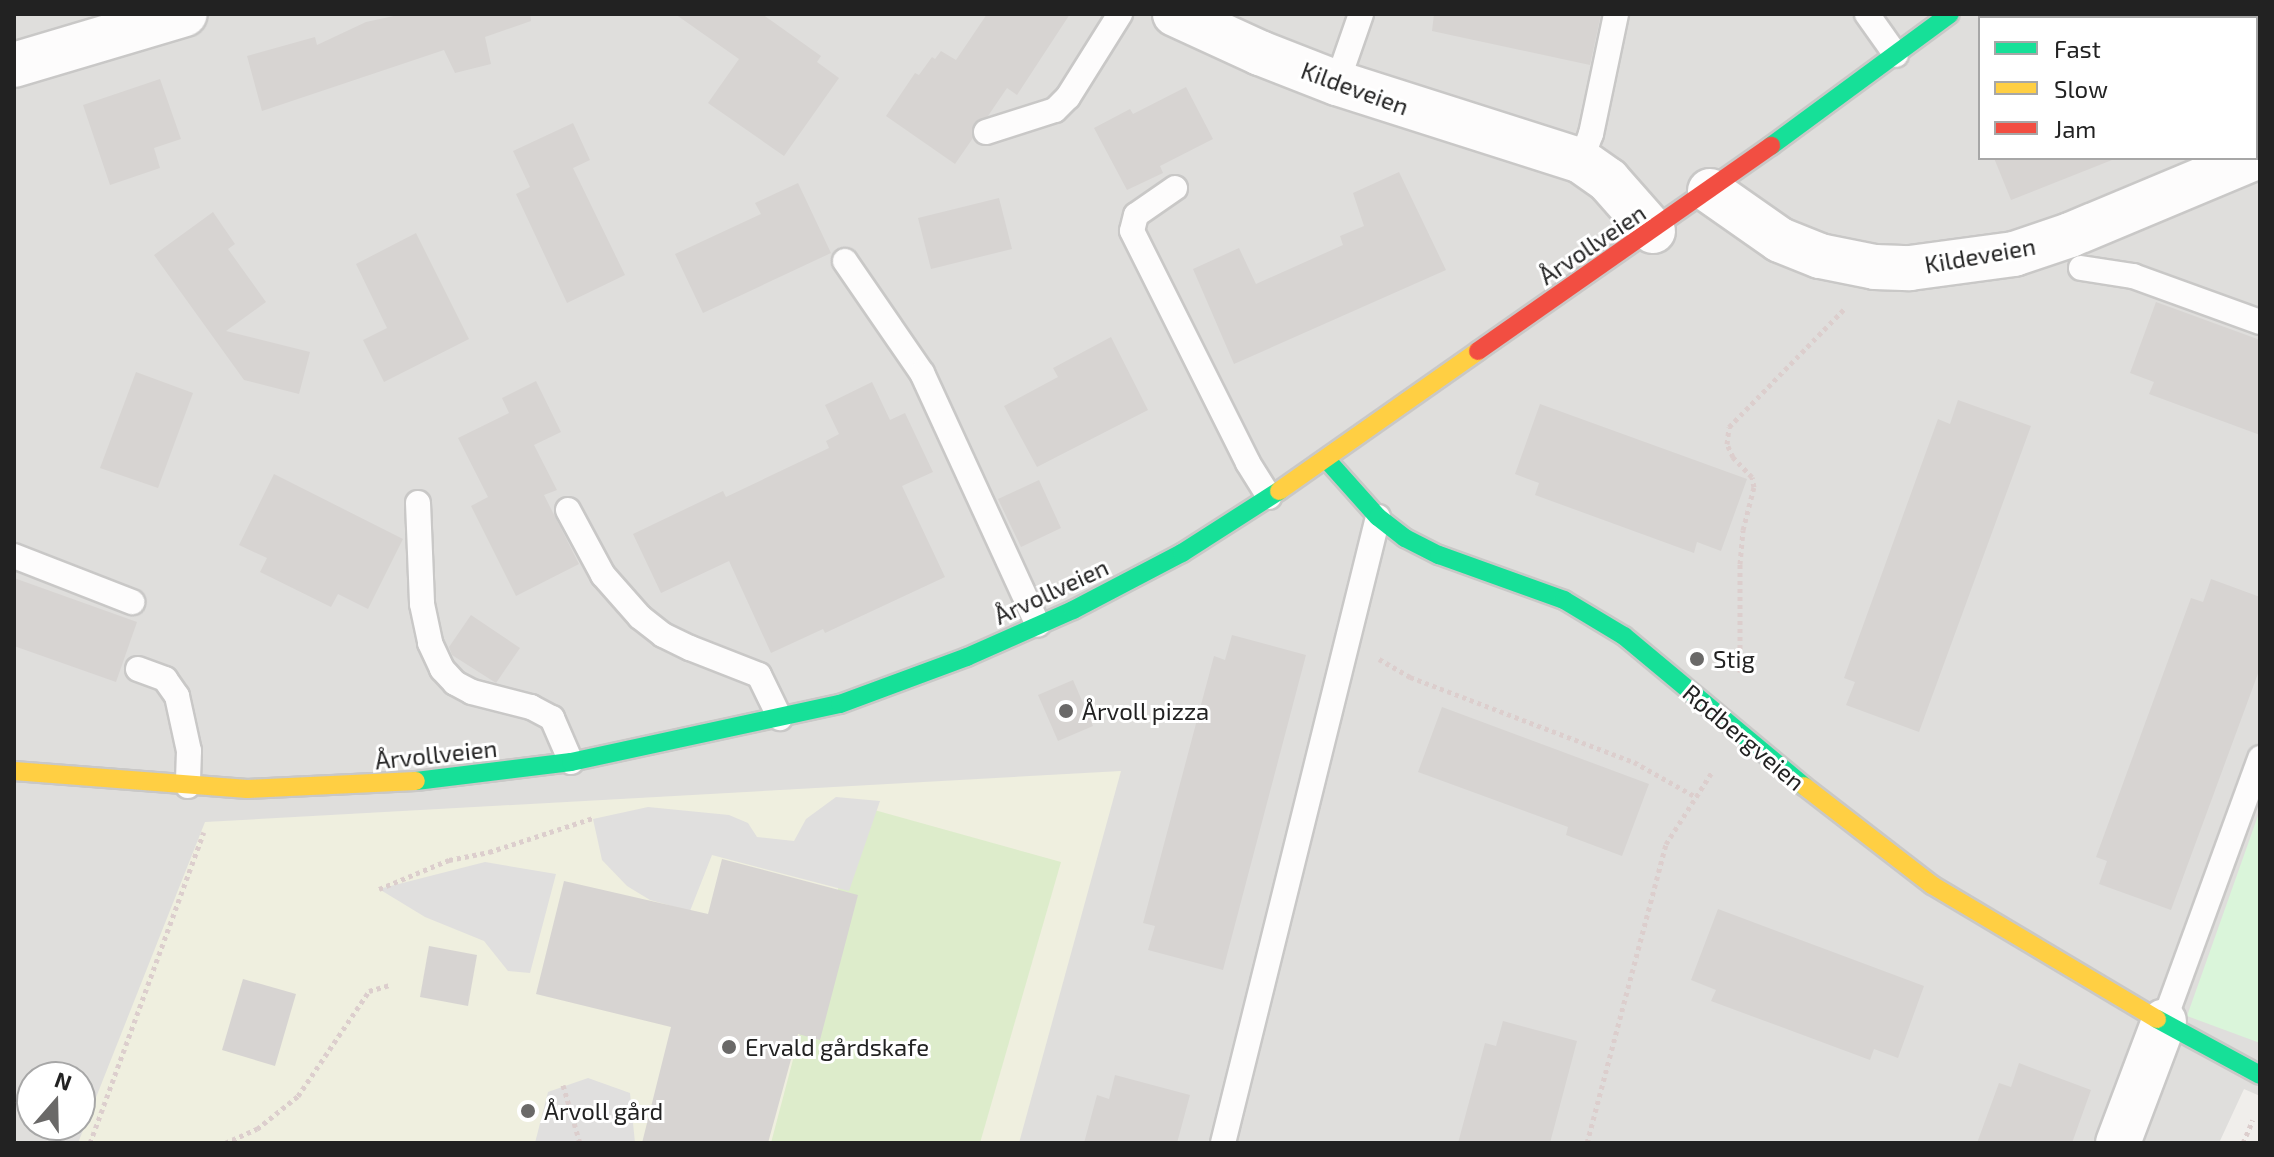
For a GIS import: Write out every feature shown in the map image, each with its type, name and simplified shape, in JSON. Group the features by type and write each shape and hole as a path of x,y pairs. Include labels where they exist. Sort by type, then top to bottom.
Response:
{"street":[{"path":"14,65 185,14"},
{"name":"Kildeveien","path":"1175,14 1260,53 1337,83 1581,161 1608,180 1653,231"},
{"name":"Årvollveien","path":"14,771 188,786 323,788 436,780 571,762 780,718 840,704 967,657 1182,553 1327,460 1445,374 1710,191 1896,55 1925,22 1950,14"},
{"name":"Kildeveien","path":"1710,191 1780,240 1820,256 1875,267 1966,263 2014,254 2070,235 2250,160"},
{"name":"Rødbergveien","path":"1327,460 1378,517 1405,538 1439,555 1531,586 1592,614 1624,636 1760,752 1911,870 2104,990 2260,1075"},
{"path":"2118,1143 2164,1021"}],"lane":[{"path":"986,132 1055,110 1076,84 1120,14"},
{"path":"1337,83 1361,14"},
{"path":"1581,161 1591,134 1616,14"},
{"path":"1867,14 1896,55"},
{"path":"1175,188 1136,215 1132,231 1248,463 1269,497"},
{"path":"845,261 922,373 1038,625"},
{"path":"2081,268 2133,276 2260,322"},
{"path":"418,503 422,604 430,643 442,669 455,683 472,692 531,707 552,718 571,762"},
{"path":"568,510 603,575 640,617 663,635 759,675 780,718"},
{"path":"1223,1143 1378,517"},
{"path":"14,556 132,602"},
{"path":"138,669 165,679 177,696 189,751 188,786"},
{"path":"2164,1021 2260,758"}],"path":[{"path":"1740,679 1740,564 1743,530 1754,487 1752,477 1727,444 1729,427 1852,301 1875,267"},
{"path":"1347,641 1410,677 1634,762 1696,797"},
{"path":"1587,1143 1666,844 1717,764"},
{"path":"379,889 449,860 489,852 593,818"},
{"path":"90,1143 208,820"},
{"path":"225,1143 257,1129 298,1096 369,991 390,985"},
{"path":"563,1085 580,1143"},
{"path":"2243,1143 2258,1110"}],"shaded area":[{"path":"14,14 2260,14 2260,1096 2244,1089 2219,1143 14,1143"},
{"path":"836,797 880,801 849,891 712,855 690,911 650,900 627,886 602,860 593,819 648,807 729,815 748,823 757,837 794,841 806,819"},
{"path":"485,862 556,874 530,973 508,971 484,941 425,917 379,889"},
{"path":"588,1078 630,1093 635,1143 535,1143 548,1092"}],"green space":[{"name":"Årvoll gård","path":"1121,771 1019,1143 78,1143 96,1141 96,1098 205,822"},
{"path":"860,806 1061,862 980,1143 771,1143"},
{"path":"2260,810 2260,1043 2187,1016"}],"building":[{"path":"403,14 530,14 531,21 485,37 491,64 455,73 444,50 262,111 247,56 315,37 317,45 366,22"},
{"path":"675,14 762,14 821,56 817,62 839,78 784,156 708,103 739,59"},
{"path":"987,14 1070,14 1017,95 1007,88 988,116 974,123 973,138 955,164 886,116 915,73 919,75 932,57 935,59 941,51 956,60"},
{"path":"1434,14 1601,14 1590,65 1432,31"},
{"path":"160,79 181,139 154,148 160,168 110,185 83,105"},
{"path":"1186,87 1213,139 1160,166 1163,173 1127,190 1094,128 1130,109 1133,114"},
{"path":"573,123 590,160 573,168 625,275 567,303 516,194 530,187 513,151"},
{"path":"1995,160 2112,160 2011,200"},
{"path":"1399,172 1446,270 1234,364 1193,269 1239,248 1256,284 1343,245 1340,236 1364,226 1353,193"},
{"path":"798,183 831,253 703,313 675,254 761,214 755,203"},
{"path":"999,198 1012,249 931,269 918,218"},
{"path":"213,212 235,244 228,249 266,302 226,331 310,352 299,394 244,380 154,255"},
{"path":"416,233 469,339 384,382 363,340 387,328 356,264"},
{"path":"2156,302 2260,340 2260,435 2149,394 2154,382 2130,373"},
{"path":"1111,337 1148,410 1037,467 1004,406 1058,377 1053,368"},
{"path":"136,372 193,393 158,488 100,468"},
{"path":"536,381 561,432 534,445 557,490 544,495 579,564 516,596 471,506 488,497 458,438 509,413 502,398"},
{"path":"872,382 890,420 905,413 933,472 902,486 945,577 825,633 823,629 771,653 729,561 661,593 633,534 723,491 726,497 829,448 826,441 839,434 825,405"},
{"path":"1958,400 2031,426 1919,732 1846,705 1855,682 1844,678 1938,419 1950,424"},
{"path":"1540,404 1747,479 1721,551 1697,542 1694,553 1535,495 1539,483 1515,474"},
{"path":"274,474 403,539 368,609 338,594 331,607 260,572 267,558 239,545"},
{"path":"1039,480 1061,528 1021,547 998,499"},
{"path":"14,578 137,622 116,682 14,646"},
{"path":"2211,579 2260,597 2260,668 2171,910 2099,884 2107,861 2096,857 2191,598 2203,602"},
{"path":"471,615 520,648 496,683 452,655 449,647"},
{"path":"1232,635 1306,655 1223,970 1148,950 1155,926 1143,923 1214,656 1225,660"},
{"name":"Årvoll pizza","path":"1073,680 1093,726 1058,741 1038,695"},
{"path":"1442,707 1649,784 1622,856 1566,835 1568,827 1418,772"},
{"path":"722,859 858,895 820,1040 798,1034 768,1143 642,1143 671,1027 536,994 564,881 708,914"},
{"path":"1718,909 1924,986 1898,1058 1874,1049 1870,1060 1711,1001 1716,990 1691,980"},
{"path":"429,946 477,955 468,1006 420,997"},
{"path":"243,979 296,994 275,1066 222,1050"},
{"path":"1503,1021 1577,1041 1550,1143 1458,1143 1485,1043 1496,1046"},
{"path":"2019,1063 2091,1090 2072,1143 1977,1143 1999,1083 2011,1087"},
{"path":"1115,1075 1190,1095 1177,1143 1084,1143 1097,1095 1109,1099"}],"traffic: fast":[{"path":"1771,146 1950,14"},
{"path":"1327,460 1378,517 1405,538 1439,555 1564,600 1624,636 1804,786"},
{"path":"416,781 571,762 840,704 967,657 1073,610 1182,553 1279,491"},
{"path":"2157,1019 2260,1075"}],"traffic: slow":[{"path":"1279,491 1478,351"},
{"path":"14,771 247,789 416,781"},
{"path":"1804,786 1932,885 2157,1019"}],"traffic: jam":[{"path":"1478,351 1771,146"}],"place":[{"name":"Stig","path":"1697,659"},
{"name":"Årvoll pizza","path":"1066,711"},
{"name":"Ervald gårdskafe","path":"729,1047"},
{"name":"Årvoll gård","path":"528,1111"}]}
